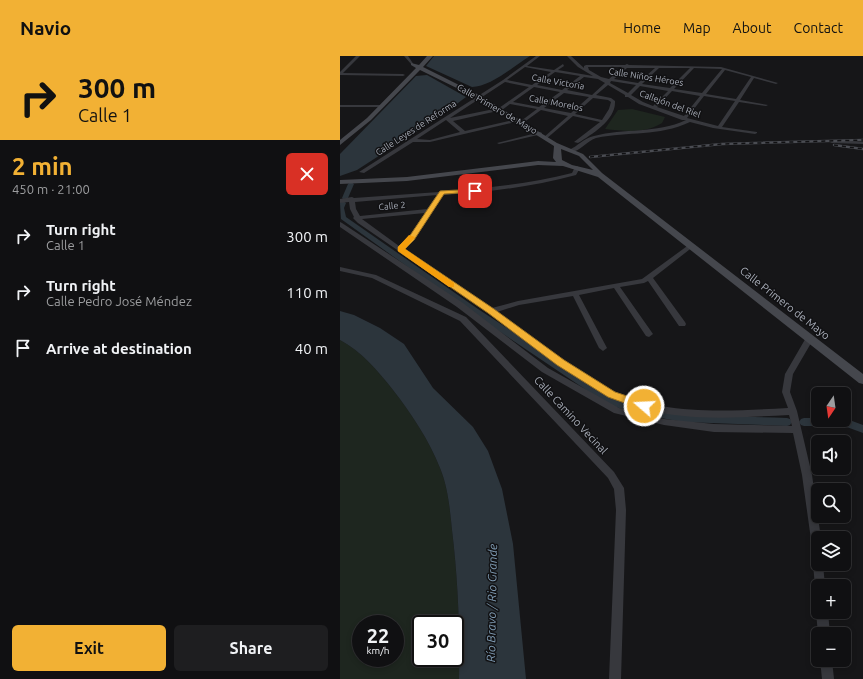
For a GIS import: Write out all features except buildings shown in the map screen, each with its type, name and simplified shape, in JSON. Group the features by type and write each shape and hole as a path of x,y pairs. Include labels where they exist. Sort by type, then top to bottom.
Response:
{"main road":[{"path":"340,143 356,128 369,119 415,68 422,56"},
{"path":"356,128 361,119 403,75 430,56"},
{"name":"Calle Primero de Mayo","path":"415,68 425,71 479,97 540,133 557,145 581,155 600,175 692,245 863,380"},
{"path":"557,145 557,159 564,164"},
{"path":"340,182 422,177 538,163 558,154 572,151"},
{"path":"577,168 587,162"},
{"name":"Calle Primero de Mayo","path":"538,163 564,164 600,175"},
{"path":"340,179 360,181"}],"street":[{"path":"340,74 358,56"},
{"path":"406,56 415,68"},
{"name":"Calle Leyes de Reforma","path":"362,172 448,119 538,56"},
{"name":"Callejón del Riel","path":"568,56 578,66 587,70 606,84 627,96 654,108 684,119 719,128 755,133"},
{"path":"448,119 500,109 563,65"},
{"name":"Calle Niños Héroes","path":"523,66 766,105"},
{"path":"587,70 586,66 660,66 724,69 776,83"},
{"path":"546,138 574,115 627,66"},
{"path":"627,96 660,66"},
{"path":"654,108 692,67"},
{"path":"684,119 724,69"},
{"path":"340,74 403,75"},
{"path":"412,140 424,142 520,121 540,109 582,76"},
{"path":"592,77 602,88"},
{"path":"719,128 753,77"},
{"name":"Calle Victoria","path":"504,81 609,99 613,102 612,108 601,120"},
{"name":"Calle Morelos","path":"510,103 601,120"},
{"path":"340,106 380,106"},
{"path":"448,119 464,133"},
{"path":"572,151 580,148 592,136 601,120"},
{"path":"576,142 592,136 655,131 682,124 690,120"},
{"path":"499,143 540,133"},
{"path":"832,142 863,143"},
{"path":"340,201 442,192 486,190 574,174 577,168"},
{"path":"400,249 411,238 442,192"},
{"path":"352,199 356,218 360,222 491,311 560,362 612,395 644,406 668,411 708,414 794,411"},
{"name":"Calle 2","path":"356,218 428,211"},
{"path":"340,224 460,305 545,370 617,411 664,422 714,428 797,430"},
{"path":"491,311 518,303 638,282 649,277 692,245"},
{"name":"Calle Camino Vecinal","path":"340,269 374,276 463,319 611,475 619,488 621,510 615,679"},
{"path":"649,277 682,324"},
{"path":"616,287 649,334"},
{"path":"575,293 603,348"},
{"path":"810,338 789,374 786,382 786,392 794,411 807,475 814,531"},
{"path":"827,667 828,679"}],"shaded area":[{"path":"632,109 665,117 662,123 649,129 634,131 605,129 618,110"},
{"path":"340,340 369,362 400,399 425,437 443,475 447,491 456,567 459,615 412,615 412,667 459,667 459,679 340,679"}],"water":[{"path":"434,56 530,56 494,80 486,84 472,87 426,66"},
{"path":"427,75 466,97 442,115 357,170 340,176 340,154 416,76"},
{"name":"Río Bravo / Rio Grande","path":"340,311 354,315 380,328 404,344 433,388 473,427 488,451 502,489 513,544 526,679 459,679 459,667 464,667 464,615 459,615 456,567 447,491 443,475 425,437 400,399 369,362 340,340"}],"waterway":[{"path":"345,198 351,184"},
{"path":"343,203 341,208 343,218 475,311 610,401 637,410 684,418 787,422"},
{"path":"804,422 844,422 863,429"}],"railway":[{"path":"590,157 722,144 863,140"},
{"path":"834,145 863,149"}],"slow traffic":[{"path":"412,237 400,249 452,285"}],"route":[{"path":"475,191 442,192 411,238 400,249 491,311 560,362 612,395 644,406"}]}
